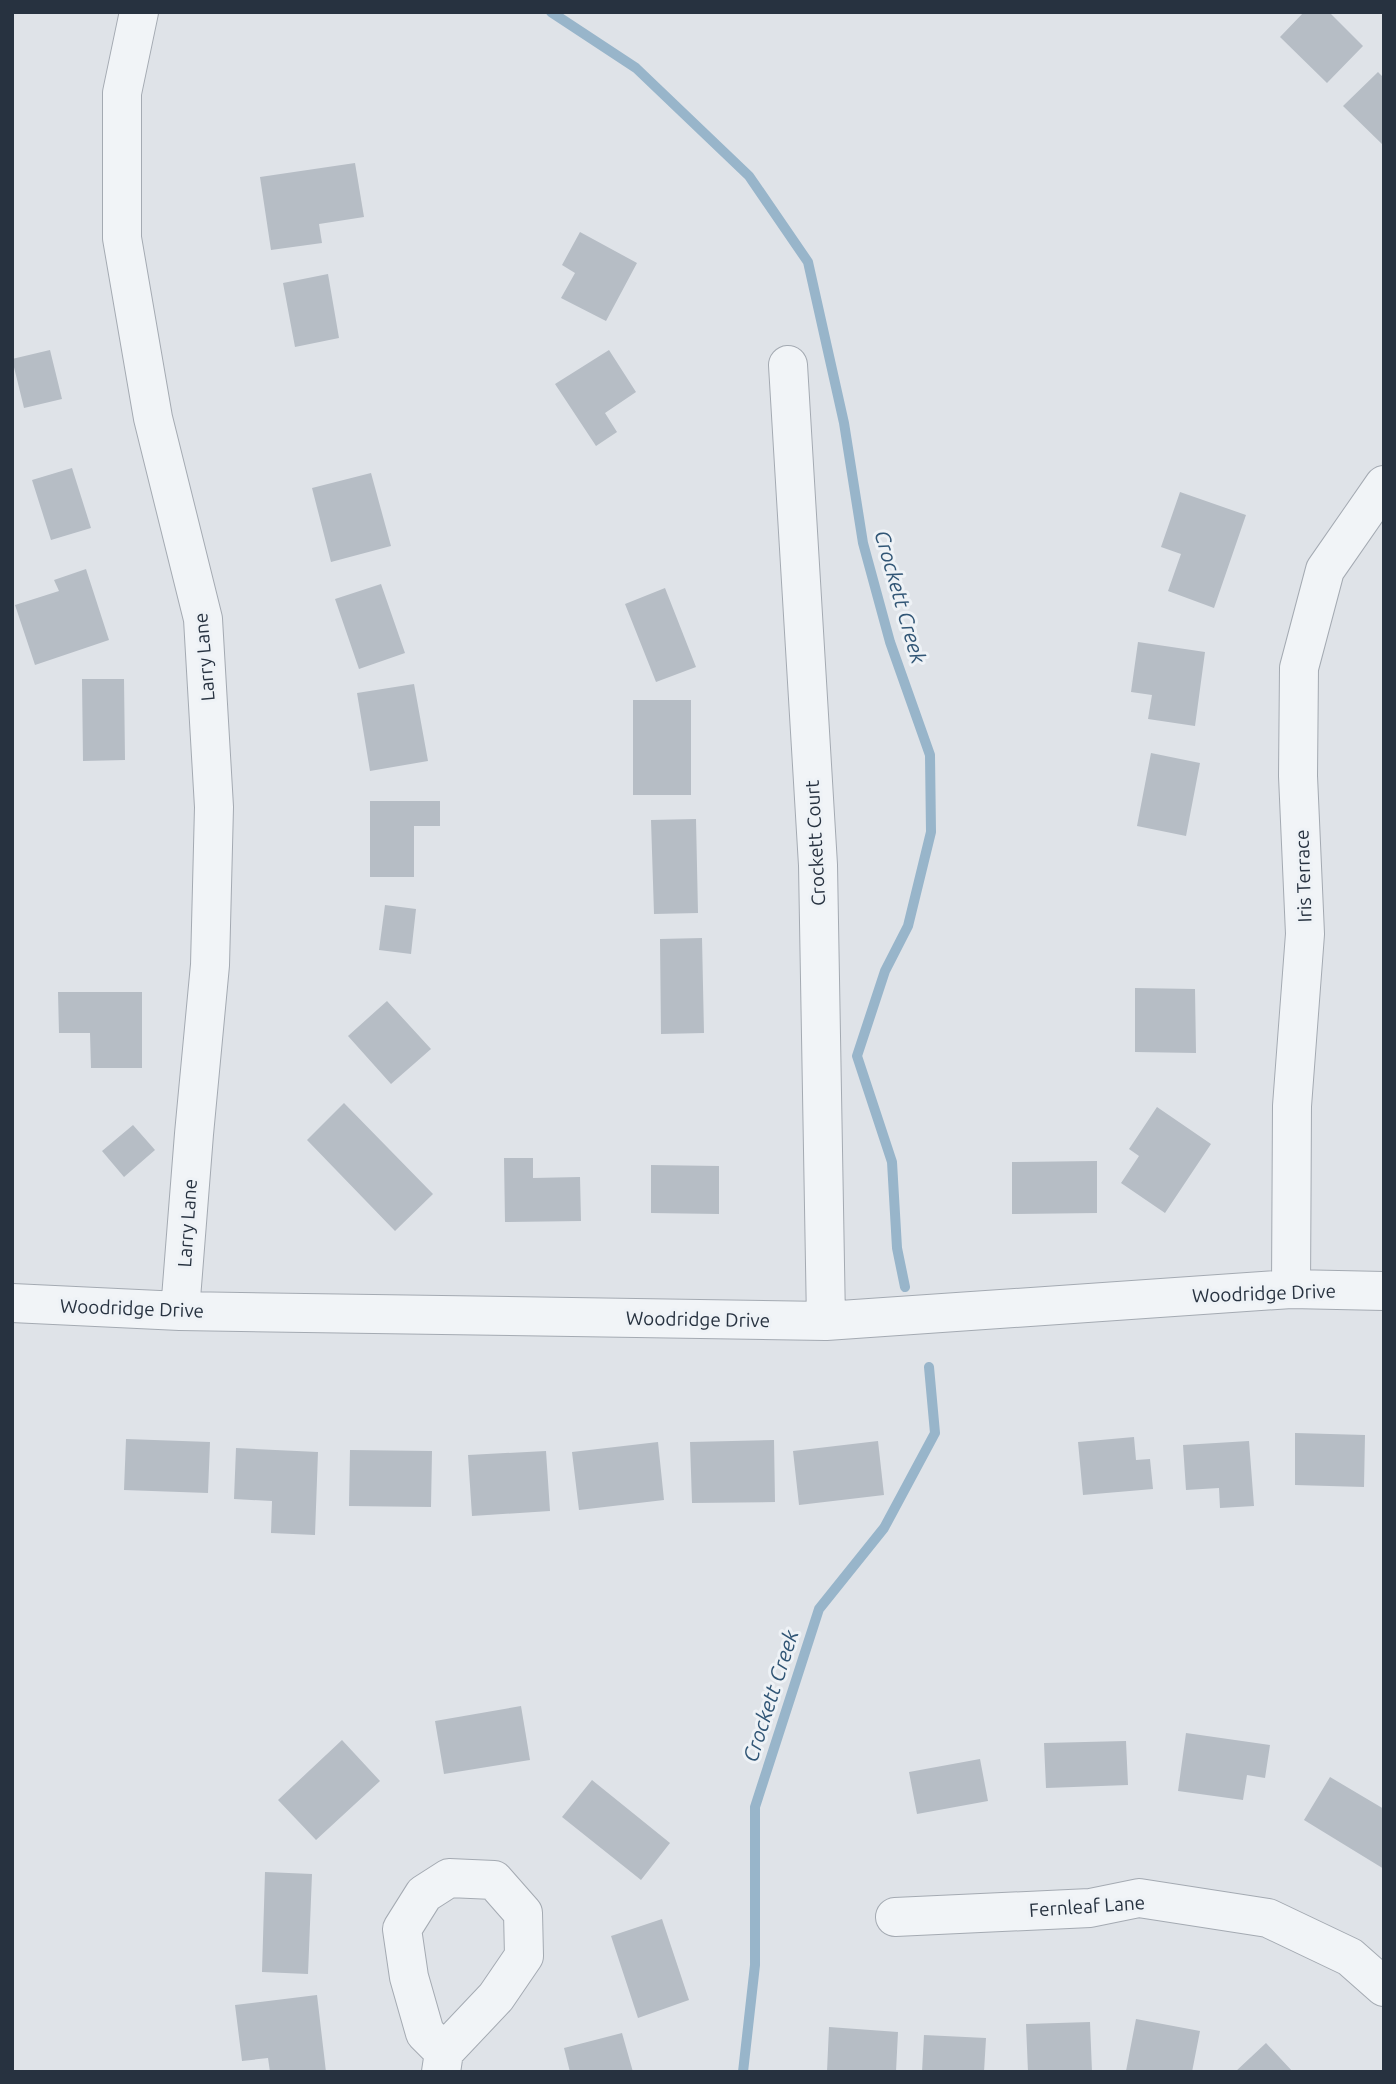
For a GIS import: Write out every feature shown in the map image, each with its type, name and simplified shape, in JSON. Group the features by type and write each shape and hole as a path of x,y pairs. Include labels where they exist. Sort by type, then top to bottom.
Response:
{"street":[{"name":"Larry Lane","path":"139,12 122,93 121,238 153,418 203,619 214,807 210,965 180,1311"},
{"name":"Crockett Court","path":"788,365 818,865 826,1321"},
{"name":"Iris Terrace","path":"1291,1289 1292,1106 1306,934 1298,775 1299,668 1325,570 1384,485"},
{"name":"Woodridge Drive","path":"12,1303 180,1311 826,1321 1291,1289 1384,1291"},
{"name":"Fernleaf Lane","path":"895,1917 1090,1908 1139,1898 1268,1918 1350,1957 1384,1987"}],"building":[{"path":"1304,12 1329,12 1363,46 1327,83 1280,37"},
{"path":"1378,72 1384,78 1384,146 1343,106"},
{"path":"355,163 364,217 319,224 322,243 271,250 260,177"},
{"path":"580,232 637,263 606,321 561,298 575,273 562,265"},
{"path":"328,274 339,338 295,347 283,283"},
{"path":"50,350 62,399 24,408 12,359"},
{"path":"609,350 636,392 605,413 617,432 596,446 555,384"},
{"path":"72,468 91,528 51,540 32,480"},
{"path":"371,473 391,546 331,562 312,488"},
{"path":"1180,492 1246,515 1214,608 1168,591 1181,554 1161,547"},
{"path":"86,569 109,640 35,665 15,605 59,591 54,580"},
{"path":"381,584 405,653 359,669 335,599"},
{"path":"665,588 696,667 656,682 625,604"},
{"path":"1138,642 1205,652 1195,726 1148,719 1152,695 1131,692"},
{"path":"82,679 124,679 125,760 83,761"},
{"path":"414,684 428,761 370,771 357,693"},
{"path":"633,700 691,700 691,795 633,795"},
{"path":"1151,753 1200,763 1186,836 1137,826"},
{"path":"370,801 440,801 440,826 414,826 414,877 370,877"},
{"path":"696,819 698,913 654,914 651,820"},
{"path":"385,905 416,909 411,954 379,950"},
{"path":"702,938 704,1033 661,1034 660,939"},
{"path":"1135,988 1195,989 1196,1053 1135,1052"},
{"path":"58,992 142,992 142,1068 91,1068 90,1033 59,1033"},
{"path":"387,1001 431,1049 391,1084 348,1036"},
{"path":"344,1103 433,1194 395,1231 307,1140"},
{"path":"1157,1107 1211,1144 1165,1213 1121,1183 1139,1156 1129,1149"},
{"path":"133,1125 155,1150 124,1177 102,1151"},
{"path":"504,1158 533,1158 533,1178 580,1177 581,1221 505,1222"},
{"path":"1097,1161 1097,1213 1012,1214 1012,1162"},
{"path":"651,1165 719,1166 719,1214 651,1213"},
{"path":"1295,1433 1365,1435 1364,1487 1295,1485"},
{"path":"1134,1437 1136,1460 1150,1459 1153,1489 1083,1495 1078,1442"},
{"path":"126,1439 210,1442 208,1493 124,1490"},
{"path":"774,1440 775,1502 692,1503 690,1442"},
{"path":"878,1441 884,1495 799,1505 793,1451"},
{"path":"1249,1441 1254,1506 1220,1508 1219,1488 1186,1490 1183,1445"},
{"path":"658,1442 664,1500 579,1510 572,1452"},
{"path":"236,1448 318,1452 315,1535 271,1533 272,1501 234,1499"},
{"path":"350,1450 432,1451 431,1507 349,1506"},
{"path":"546,1451 550,1511 472,1516 468,1455"},
{"path":"521,1706 530,1760 444,1774 435,1721"},
{"path":"1186,1733 1270,1745 1265,1778 1247,1775 1243,1800 1178,1791"},
{"path":"342,1740 380,1781 316,1840 278,1800"},
{"path":"1126,1741 1128,1785 1046,1788 1044,1743"},
{"path":"980,1759 988,1801 917,1814 909,1772"},
{"path":"1330,1777 1384,1809 1384,1869 1304,1820"},
{"path":"592,1780 670,1843 641,1880 562,1817"},
{"path":"265,1872 312,1874 308,1974 262,1972"},
{"path":"662,1919 689,2000 638,2018 611,1936"},
{"path":"317,1995 326,2072 270,2072 268,2058 242,2061 235,2005"},
{"path":"1136,2019 1200,2031 1192,2072 1126,2071"},
{"path":"1090,2022 1092,2072 1028,2072 1026,2024"},
{"path":"829,2027 898,2032 896,2072 827,2072"},
{"path":"622,2033 633,2072 570,2072 564,2048"},
{"path":"924,2035 986,2038 984,2072 922,2072"},
{"path":"1266,2043 1293,2072 1235,2072"}],"waterway":[{"name":"Crockett Creek","path":"551,12 636,68 749,176 808,262 844,423 863,543 890,642 930,755 931,832 908,926 885,971 857,1056 892,1162 897,1248 905,1287"},
{"name":"Crockett Creek","path":"743,2072 755,1965 755,1807 819,1609 884,1528 935,1433 929,1367"}]}
